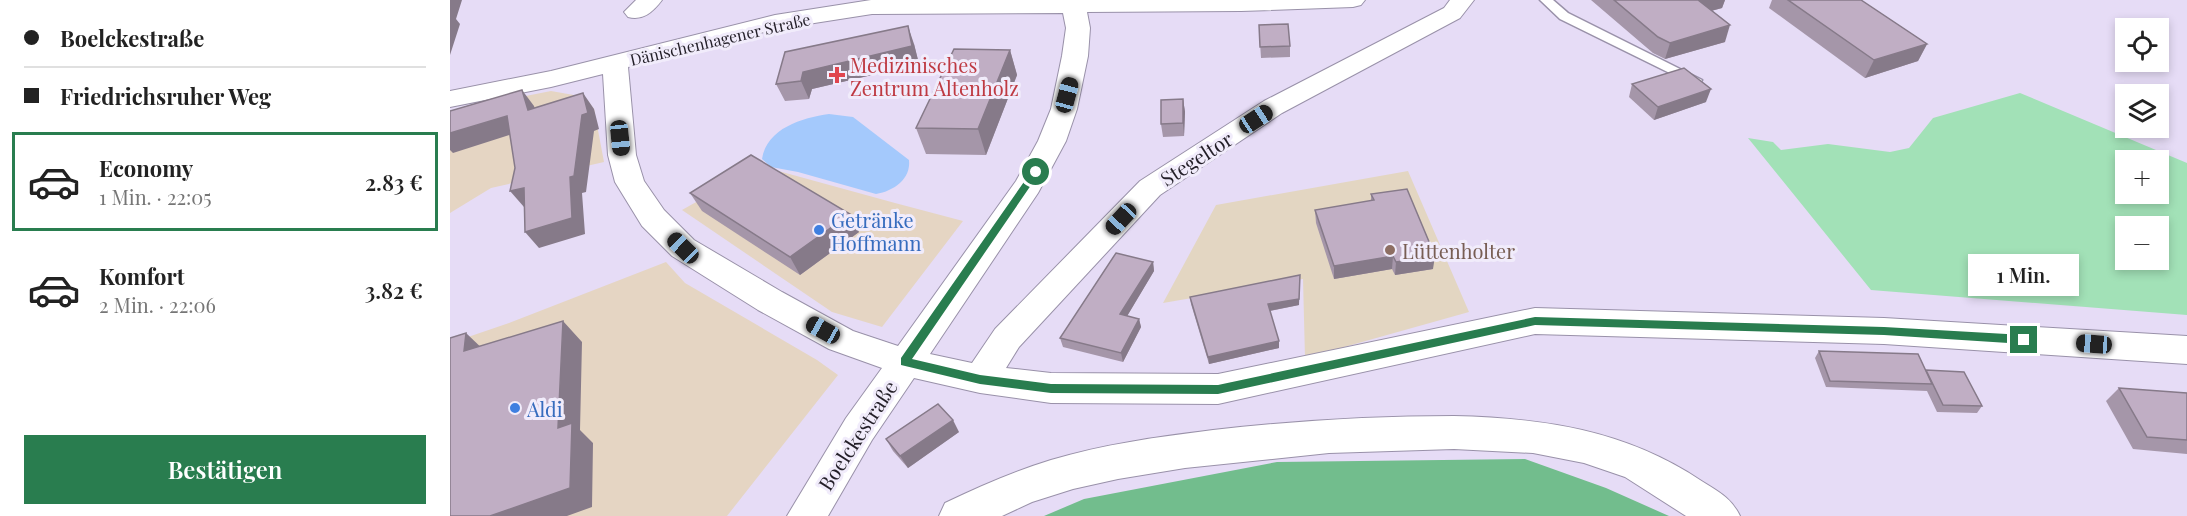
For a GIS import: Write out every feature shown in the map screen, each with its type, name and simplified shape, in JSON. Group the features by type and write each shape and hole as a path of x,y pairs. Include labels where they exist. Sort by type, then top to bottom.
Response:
{"highway":[{"path":"960,516 1030,485 1119,460 1272,440 1447,432 1554,441 1609,453 1645,468 1682,489 1719,516"}],"street":[{"name":"Dänischenhagener Straße","path":"450,99 615,63 775,22 872,7 1074,3 1241,4 1353,0"},
{"name":"Stegeltor","path":"980,379 1007,338 1150,188 1274,107 1452,13 1462,0"},
{"name":"Boelckestraße","path":"807,516 859,429 1028,186 1052,141 1064,109 1075,56 1078,28 1074,3"},
{"path":"615,63 622,155 630,182 653,218 696,256 841,340 904,362 980,379 1051,388 1218,389 1535,321 1884,331 2187,350"}],"lane":[{"path":"1546,0 1564,16 1696,81"}],"shaded area":[{"path":"551,91 585,97 594,109 604,162 491,188 450,213 450,111"},
{"path":"760,166 963,221 882,327 832,312 682,210"},
{"path":"1408,171 1469,312 1305,358 1303,279 1163,303 1216,205"},
{"path":"666,262 685,283 817,360 838,375 727,516 450,516 468,337"}],"green space":[{"path":"2020,93 2115,133 2115,138 2127,138 2156,150 2115,150 2115,204 2169,204 2169,155 2187,163 2187,315 1871,290 1748,138 1773,142 1781,150 1828,144 1890,152 1909,148 1933,118"},
{"path":"1525,459 1606,488 1669,516 1044,516 1084,499 1277,462"}],"water":[{"path":"829,114 853,117 909,160 907,173 900,183 876,194 798,172 771,167 762,159 765,148 778,132 808,118"}],"building":[{"path":"1614,0 1698,0 1730,25 1670,43 1658,37"},
{"path":"1788,0 1861,0 1927,44 1874,60"},
{"path":"1288,24 1290,46 1260,47 1259,25"},
{"path":"908,26 912,46 803,72 801,81 776,84 785,52"},
{"path":"954,49 1010,50 978,129 916,128"},
{"path":"1684,68 1711,89 1658,107 1632,84"},
{"path":"522,90 528,110 583,93 588,113 582,115 574,176 570,177 572,218 525,232 524,188 510,191 515,168 507,116 450,133 450,111"},
{"path":"1183,99 1183,123 1161,124 1161,100"},
{"path":"751,155 850,214 790,257 690,193"},
{"path":"1407,189 1435,256 1396,262 1393,256 1334,266 1315,210 1374,200 1371,194"},
{"path":"1116,253 1153,262 1120,314 1139,319 1121,353 1060,338"},
{"path":"1300,275 1299,299 1268,304 1279,341 1208,357 1190,297"},
{"name":"Aldi","path":"563,321 558,428 572,423 570,488 490,516 450,516 450,338 466,333 464,351"},
{"path":"1819,351 1918,354 1932,384 1830,381"},
{"path":"1926,370 1964,372 1982,406 1943,405"},
{"path":"2119,388 2187,393 2187,440 2147,437"},
{"path":"938,404 953,420 900,456 886,439"}],"place":[{"name":"Medizinisches Zentrum Altenholz","path":"837,75"},
{"name":"Getränke Hoffmann","path":"819,230"},
{"name":"Lüttenholter","path":"1390,250"},
{"name":"Aldi","path":"515,408"}],"route":[{"path":"1036,172 904,362 980,379 1051,388 1218,389 1535,321 1884,331 2024,340"}]}
